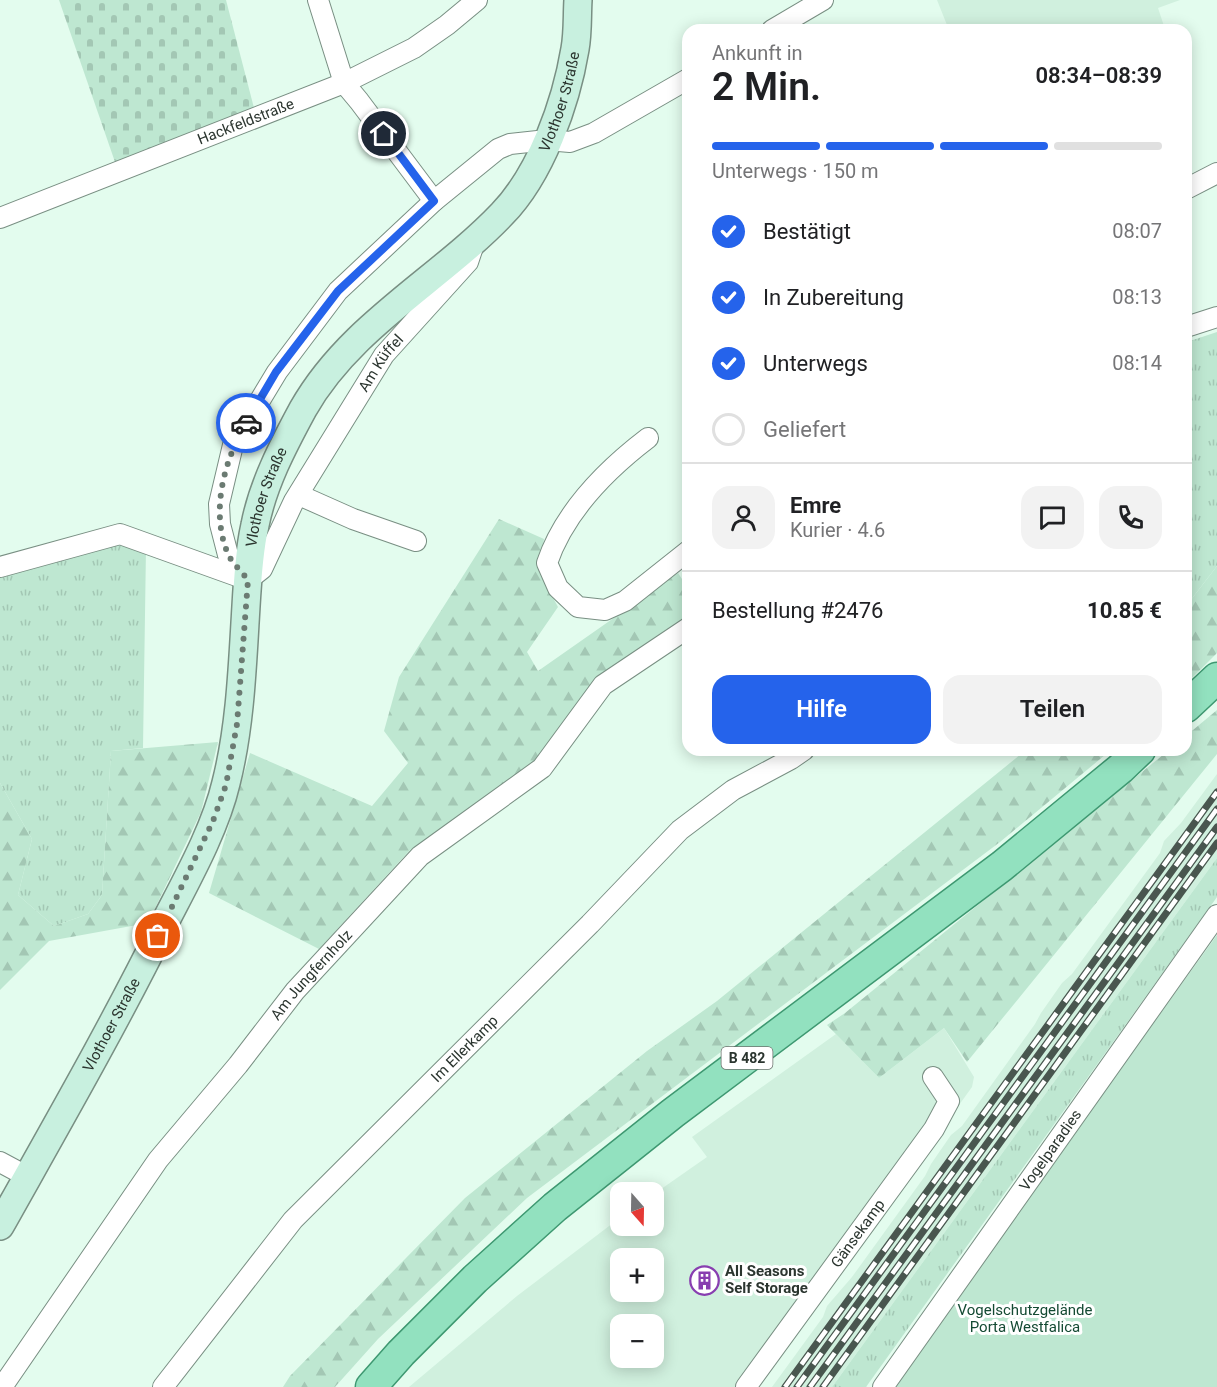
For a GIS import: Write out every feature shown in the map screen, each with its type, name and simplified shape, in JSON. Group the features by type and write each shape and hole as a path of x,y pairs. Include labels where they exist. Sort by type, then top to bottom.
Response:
{"main road":[{"path":"1192,701 1217,678"},
{"name":"B 482","path":"371,1387 401,1353 475,1279 555,1207 674,1113 1002,866 1134,756"}],"street":[{"path":"318,0 344,83 434,201"},
{"name":"Hackfeldstraße","path":"0,218 344,83 414,48 477,0"},
{"name":"Vlothoer Straße","path":"0,1226 121,1011 186,880 213,821 226,785 237,724 248,580 255,524 274,465 305,406 346,350 505,212 532,175 569,77 576,46 578,0"},
{"path":"782,24 824,0"},
{"path":"248,580 228,555 220,524 219,504 233,445 276,372 338,291 434,201 498,149 510,144 547,140 570,142 594,133 682,82"},
{"path":"1192,186 1217,173"},
{"name":"Am Küffel","path":"248,580 262,569 298,495 384,355 468,262 475,240"},
{"path":"1192,325 1217,317"},
{"path":"648,438 616,463 589,493 553,544 546,563 558,588 578,607 605,610 625,601 682,556"},
{"path":"298,495 353,519 416,541"},
{"path":"0,567 120,534 248,580"},
{"name":"Am Jungfernholz","path":"2,1387 158,1160 238,1065 295,991 420,856 542,768 603,685 682,632"},
{"name":"Im Ellerkamp","path":"163,1387 293,1220 590,924 680,830 734,790 795,756"},
{"name":"Vogelparadies","path":"883,1387 1217,915"},
{"name":"Gänsekamp","path":"746,1387 934,1129 949,1101 933,1077"},
{"path":"0,1162 27,1177"}],"shaded area":[{"path":"937,0 1180,0 1158,8 1163,24 947,24"},
{"path":"1217,774 1217,858 832,1387 772,1387 823,1317 827,1306 852,1277 925,1176 951,1135 962,1126 1062,983 1072,974 1160,853 1164,841 1181,823"},
{"path":"944,1028 974,1077 972,1087 756,1387 409,1387 517,1296 610,1225 610,1236 664,1236 664,1187 707,1157 692,1137 836,1034 879,1078"}],"green space":[{"path":"59,0 226,0 254,108 115,162"},
{"path":"1217,332 1217,566 1192,598 1192,340"},
{"path":"499,519 544,539 539,572 558,607 527,652 538,671 678,573 682,579 682,622 597,680 534,766 410,850 319,949 209,893 250,753 372,806 408,763 384,731 399,677"},
{"path":"112,544 146,548 143,748 111,751 102,895 88,914 54,926 18,895 32,839 0,783 0,577"},
{"path":"1217,566 1217,653 1192,678 1192,598"},
{"path":"1217,710 1217,754 967,1062 944,1028 879,1078 827,1025 845,1013 1162,756 1192,756 1192,731"},
{"path":"218,742 201,812 148,923 49,941 0,990 0,783 32,839 18,895 54,926 88,914 102,895 111,751"},
{"path":"1019,756 1104,756 1000,842 527,1198 378,1339 335,1387 283,1387 290,1376 465,1198 647,1051 717,1001"},
{"path":"1217,858 1217,897 866,1387 832,1387"},
{"name":"Vogelschutzgelände Porta Westfalica","path":"1217,935 1217,1387 891,1387"}],"railway":[{"path":"785,1387 1217,792"},
{"path":"797,1387 1217,809"},
{"path":"810,1387 1217,827"},
{"path":"823,1387 1217,843"}],"way so far":[{"path":"158,936 213,821 226,785 237,724 248,580 228,555 220,524 219,504 233,445 246,423"}],"place":[{"name":"All Seasons Self Storage","path":"704,1280"}],"route":[{"path":"246,423 276,372 338,291 434,201 384,134"}]}
